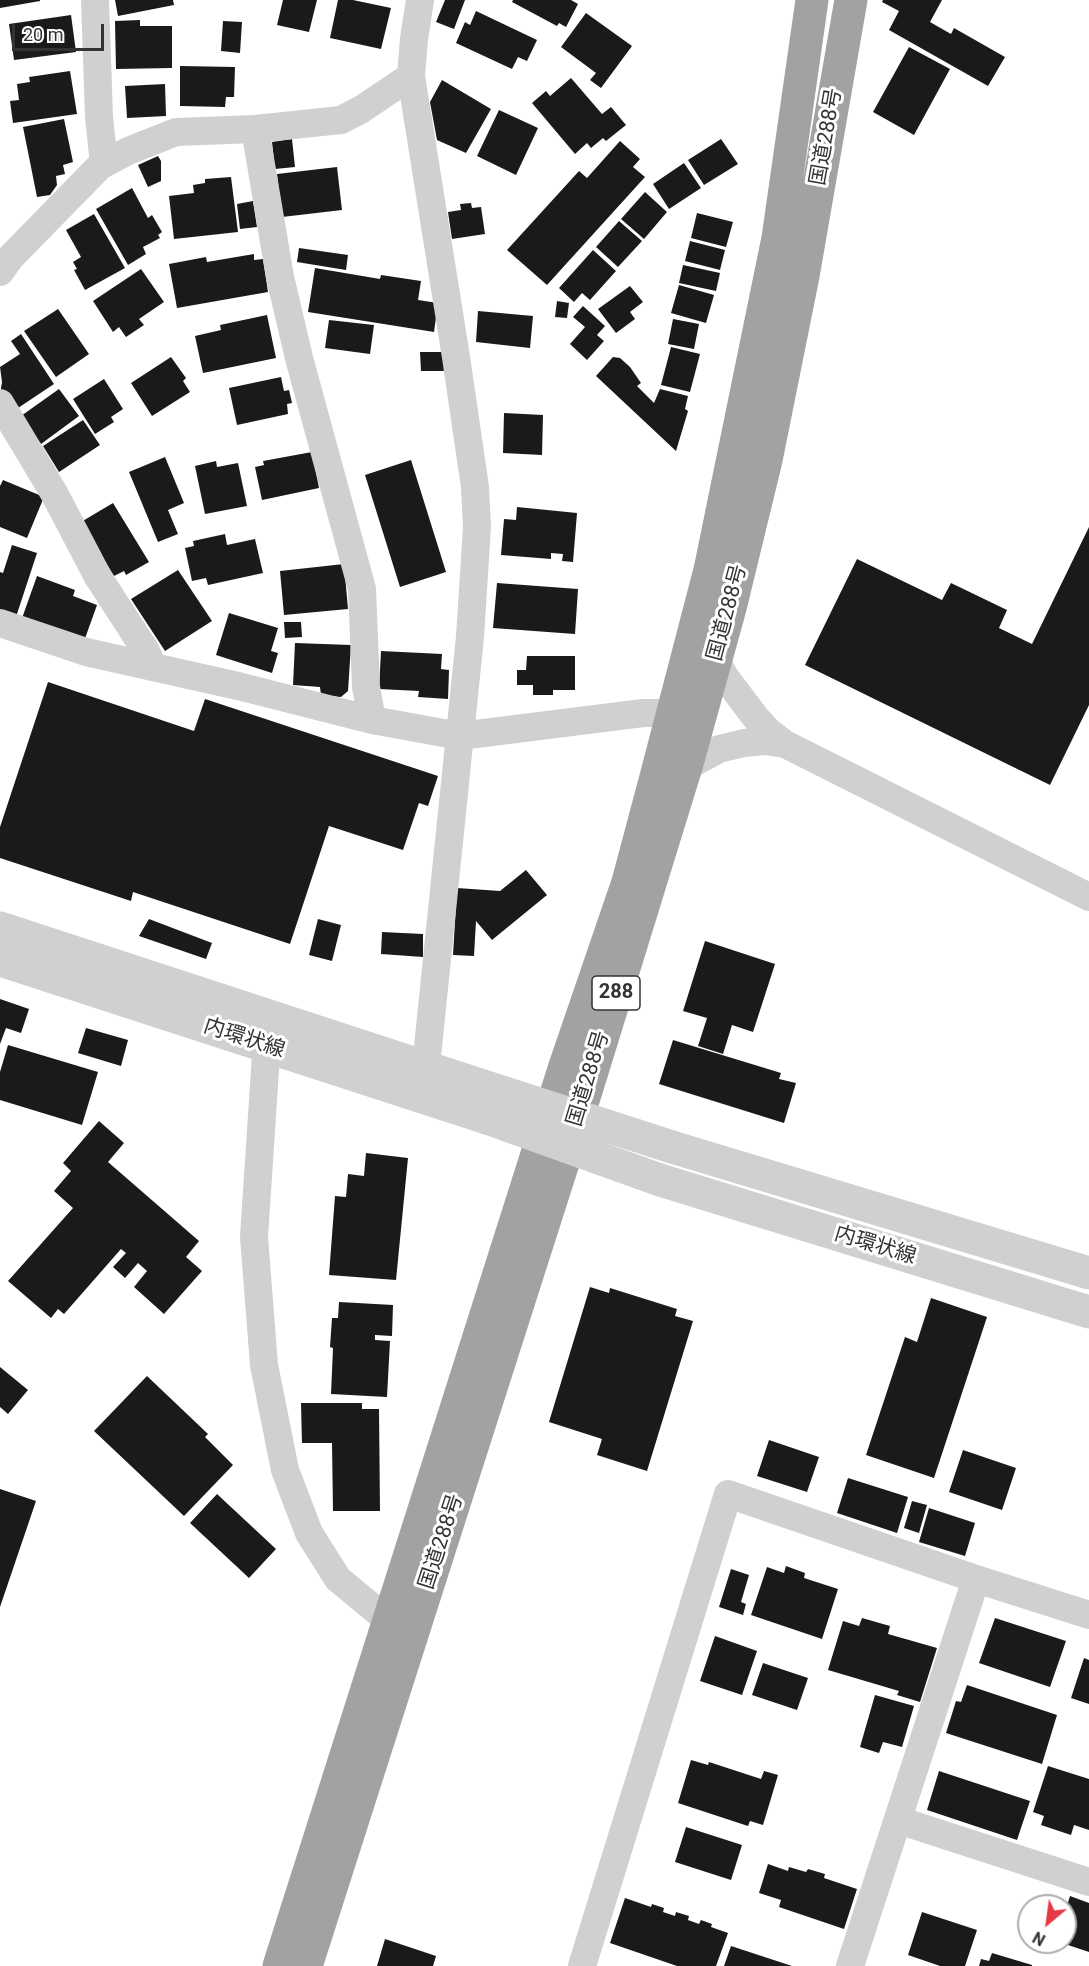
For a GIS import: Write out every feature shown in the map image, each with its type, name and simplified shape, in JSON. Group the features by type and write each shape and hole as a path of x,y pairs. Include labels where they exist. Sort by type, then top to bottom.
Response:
{"highway":[{"name":"国道288号","path":"306,1966 402,1625 565,1066 628,882 710,570 778,238 812,0"},
{"name":"国道288号","path":"279,1966 402,1625 586,1091 686,766 733,597 766,460 803,276 851,0"}],"street":[{"path":"95,0 99,117 104,164"},
{"path":"420,0 411,76 475,487 477,528 470,637 426,1066"},
{"path":"0,272 10,258 100,166 128,151 176,132 255,129 341,120 362,109 411,76"},
{"path":"255,129 280,277 299,358 362,589 366,687 372,720"},
{"path":"0,403 54,493 99,577 146,651 153,667"},
{"path":"0,623 86,652 238,686 372,720 460,736 644,713 658,713 672,717"},
{"path":"716,660 725,677 756,718 785,744 1089,897"},
{"path":"686,766 719,749 744,743 764,741 785,744"},
{"name":"内環状線","path":"0,928 487,1118 660,1180 1089,1312"},
{"name":"内環状線","path":"0,960 267,1031 426,1066 672,1146 1089,1273"},
{"path":"267,1031 254,1237 264,1365 285,1470 309,1533 338,1579 402,1625"},
{"path":"582,1966 729,1494 976,1579 1089,1615"},
{"path":"850,1966 976,1579"},
{"path":"898,1820 1089,1882"}],"building":[{"path":"0,0 40,0 40,1 0,8"},
{"path":"115,0 173,0 174,5 118,16"},
{"path":"283,0 317,0 309,32 277,25"},
{"path":"338,0 353,0 391,8 381,49 330,38"},
{"path":"445,0 465,0 454,29 436,22"},
{"path":"513,0 571,0 578,4 566,27 559,23 557,26 512,2"},
{"path":"883,0 942,0 930,22 951,34 954,28 1005,57 988,86 889,30 899,11 882,2"},
{"path":"476,11 537,40 527,61 518,57 512,69 456,43 465,22 470,25"},
{"path":"586,13 632,46 601,88 590,80 596,73 561,47"},
{"path":"71,15 76,52 14,60 9,24"},
{"path":"140,20 140,26 172,26 172,68 116,69 115,21"},
{"path":"223,21 242,22 240,53 221,51"},
{"path":"909,47 950,69 914,135 873,112"},
{"path":"180,66 235,67 234,97 226,97 225,107 180,106"},
{"path":"70,71 77,114 13,123 10,101 19,100 17,84 30,82 29,77"},
{"path":"571,78 602,114 611,107 626,125 606,141 603,138 591,148 587,143 575,154 532,103 546,91 550,96"},
{"path":"442,80 491,109 466,153 437,140 430,102"},
{"path":"165,84 166,116 127,118 125,86"},
{"path":"499,110 538,128 516,175 477,156"},
{"path":"64,119 73,162 63,165 65,174 56,176 57,185 50,195 37,197 23,127"},
{"path":"292,139 295,167 275,169 272,142"},
{"path":"721,139 738,164 704,185 688,160"},
{"path":"620,141 640,159 633,167 645,177 547,285 507,250 579,171 587,178"},
{"path":"158,156 161,161 161,181 148,187 138,165"},
{"path":"684,163 701,188 669,209 653,184"},
{"path":"337,167 342,210 282,217 277,174"},
{"path":"231,177 238,232 174,239 169,196 194,193 193,185 205,183 205,179"},
{"path":"132,188 148,218 152,215 162,232 158,235 160,238 143,247 146,254 128,265 96,209"},
{"path":"645,192 667,212 644,239 621,219"},
{"path":"253,201 257,227 240,229 237,204"},
{"path":"471,203 472,208 481,207 485,234 452,239 448,212 461,210 460,204"},
{"path":"697,213 733,222 726,247 691,238"},
{"path":"94,214 125,268 85,290 74,270 77,269 73,262 81,257 66,230"},
{"path":"619,221 642,241 618,267 596,247"},
{"path":"690,241 725,250 720,270 685,261"},
{"path":"299,248 348,255 346,270 297,262"},
{"path":"593,250 616,271 590,300 582,293 574,302 559,288"},
{"path":"254,254 254,260 263,259 268,292 177,308 169,264 206,257 207,262"},
{"path":"683,265 720,273 716,291 679,283"},
{"path":"315,268 380,279 381,275 421,281 418,300 438,303 434,332 308,312"},
{"path":"141,269 164,302 139,319 144,325 126,337 119,327 113,332 93,301"},
{"path":"679,285 714,295 706,323 671,313"},
{"path":"630,286 643,302 630,312 635,319 616,333 598,309"},
{"path":"557,301 569,303 567,318 555,317"},
{"path":"583,306 605,326 597,335 604,341 587,360 570,344 585,327 573,317"},
{"path":"58,309 89,354 56,377 24,331"},
{"path":"478,311 533,316 530,348 476,342"},
{"path":"267,315 276,358 203,373 195,336 221,330 220,325"},
{"path":"673,319 699,324 694,349 668,344"},
{"path":"329,320 374,325 370,354 325,348"},
{"path":"21,334 54,384 12,412 0,394 2,382 0,367 20,354 11,341"},
{"path":"671,347 700,354 690,392 661,385"},
{"path":"420,352 445,352 445,371 421,371"},
{"path":"171,357 186,378 183,381 190,392 152,416 131,383"},
{"path":"613,357 620,358 630,367 641,383 637,386 654,403 660,389 688,396 685,409 688,411 676,451 596,376"},
{"path":"281,377 284,391 289,390 292,403 287,404 288,414 237,425 229,388"},
{"path":"104,379 123,409 111,417 114,422 95,434 73,399"},
{"path":"59,389 79,416 41,444 21,416"},
{"path":"504,413 543,415 542,455 503,453"},
{"path":"83,420 100,445 59,472 43,446"},
{"path":"312,452 319,488 262,500 255,467 264,465 263,461"},
{"path":"165,457 184,503 168,510 178,534 158,542 129,472"},
{"path":"411,460 446,572 400,587 365,475"},
{"path":"216,461 217,467 238,463 247,506 205,514 195,466"},
{"path":"3,480 44,497 27,538 0,527 0,486"},
{"path":"113,503 149,562 126,575 124,571 114,576 81,522"},
{"path":"517,507 577,513 573,562 562,561 563,554 551,553 551,559 501,555 504,519 516,520"},
{"path":"1089,527 1089,705 1050,785 805,665 857,559 942,600 951,583 1007,610 999,628 1032,644"},
{"path":"225,534 227,545 255,539 263,573 208,585 206,578 192,581 185,548 194,546 193,541"},
{"path":"12,545 37,553 15,620 0,615 0,572 3,573"},
{"path":"344,564 348,609 284,615 280,571"},
{"path":"178,570 212,621 165,651 131,599"},
{"path":"37,576 75,590 73,596 97,605 83,644 21,621"},
{"path":"497,583 578,589 575,634 493,628"},
{"path":"229,613 278,628 271,651 278,653 272,673 216,655"},
{"path":"284,622 301,622 302,637 285,638"},
{"path":"295,643 351,645 348,691 341,697 321,695 320,687 293,685"},
{"path":"381,651 442,654 441,669 449,670 448,699 418,697 419,691 379,689"},
{"path":"527,656 575,656 575,690 553,690 553,695 533,695 533,685 517,685 517,670 526,670"},
{"path":"48,682 194,731 205,699 438,776 428,806 419,803 403,850 329,826 290,944 133,892 131,901 0,858 0,827"},
{"path":"526,870 547,895 492,940 476,921 474,956 453,955 457,888 500,891"},
{"path":"149,919 212,943 206,959 139,936"},
{"path":"318,919 341,925 332,961 309,955"},
{"path":"382,932 423,934 423,957 381,954"},
{"path":"705,941 775,964 753,1032 732,1025 723,1054 698,1046 707,1018 683,1011"},
{"path":"0,999 29,1009 21,1033 6,1028 0,1044"},
{"path":"86,1028 128,1040 121,1066 78,1053"},
{"path":"673,1040 781,1073 779,1079 796,1083 784,1123 659,1084"},
{"path":"8,1045 98,1072 82,1125 0,1100 0,1072"},
{"path":"99,1121 124,1143 108,1162 199,1241 186,1257 202,1271 164,1314 134,1287 147,1271 138,1263 125,1278 113,1267 126,1253 121,1249 64,1314 58,1309 51,1318 8,1281 73,1208 54,1191 71,1171 63,1163"},
{"path":"366,1153 408,1158 396,1280 329,1275 335,1196 346,1197 348,1174 364,1176"},
{"path":"590,1287 609,1293 610,1288 677,1309 675,1316 693,1321 647,1471 597,1455 602,1439 549,1422"},
{"path":"931,1298 987,1317 934,1478 866,1455 905,1337 917,1342"},
{"path":"339,1302 393,1305 392,1336 375,1335 375,1340 390,1341 387,1397 331,1394 332,1318 338,1318"},
{"path":"0,1367 28,1390 8,1414 0,1407"},
{"path":"147,1376 208,1434 205,1437 233,1465 184,1516 94,1431"},
{"path":"301,1403 362,1403 362,1409 379,1409 380,1511 333,1511 332,1443 302,1443"},
{"path":"769,1440 819,1457 807,1492 757,1476"},
{"path":"963,1450 1016,1468 1002,1510 949,1492"},
{"path":"848,1478 908,1497 897,1533 837,1513"},
{"path":"0,1489 36,1501 0,1607"},
{"path":"217,1494 276,1549 249,1578 190,1523"},
{"path":"912,1501 927,1505 919,1533 904,1528"},
{"path":"929,1508 975,1523 965,1556 919,1542"},
{"path":"786,1566 805,1573 804,1578 838,1589 822,1639 751,1615 767,1567 784,1573"},
{"path":"731,1569 749,1575 741,1602 746,1604 743,1615 719,1607"},
{"path":"862,1618 890,1626 888,1634 937,1648 920,1702 897,1695 899,1691 828,1670 843,1621 859,1626"},
{"path":"995,1618 1066,1641 1050,1687 979,1663"},
{"path":"715,1636 757,1651 742,1695 700,1681"},
{"path":"1084,1658 1089,1660 1089,1704 1071,1698"},
{"path":"763,1663 808,1678 797,1710 752,1695"},
{"path":"967,1685 1057,1715 1042,1764 946,1733 956,1701 961,1702"},
{"path":"875,1695 914,1706 902,1747 883,1742 879,1753 860,1747"},
{"path":"691,1760 708,1765 709,1762 761,1779 764,1771 778,1775 763,1825 750,1821 748,1826 678,1803"},
{"path":"1048,1766 1089,1779 1089,1830 1074,1825 1071,1835 1041,1825 1044,1816 1033,1812"},
{"path":"939,1771 1030,1801 1017,1840 927,1810"},
{"path":"686,1827 742,1845 731,1880 675,1862"},
{"path":"768,1864 788,1871 789,1867 806,1872 808,1869 825,1874 824,1878 857,1889 844,1929 779,1907 781,1900 759,1893"},
{"path":"625,1898 651,1907 652,1904 664,1908 663,1912 675,1916 676,1912 689,1916 688,1920 699,1924 701,1920 712,1924 711,1927 728,1933 716,1966 677,1966 610,1943"},
{"path":"1077,1899 1089,1903 1089,1952 1077,1948"},
{"path":"922,1912 977,1930 965,1966 940,1966 908,1955"},
{"path":"385,1939 436,1956 433,1966 377,1966"},
{"path":"731,1946 792,1966 724,1966"},
{"path":"992,1953 1032,1966 979,1966 981,1959 989,1961"}]}
